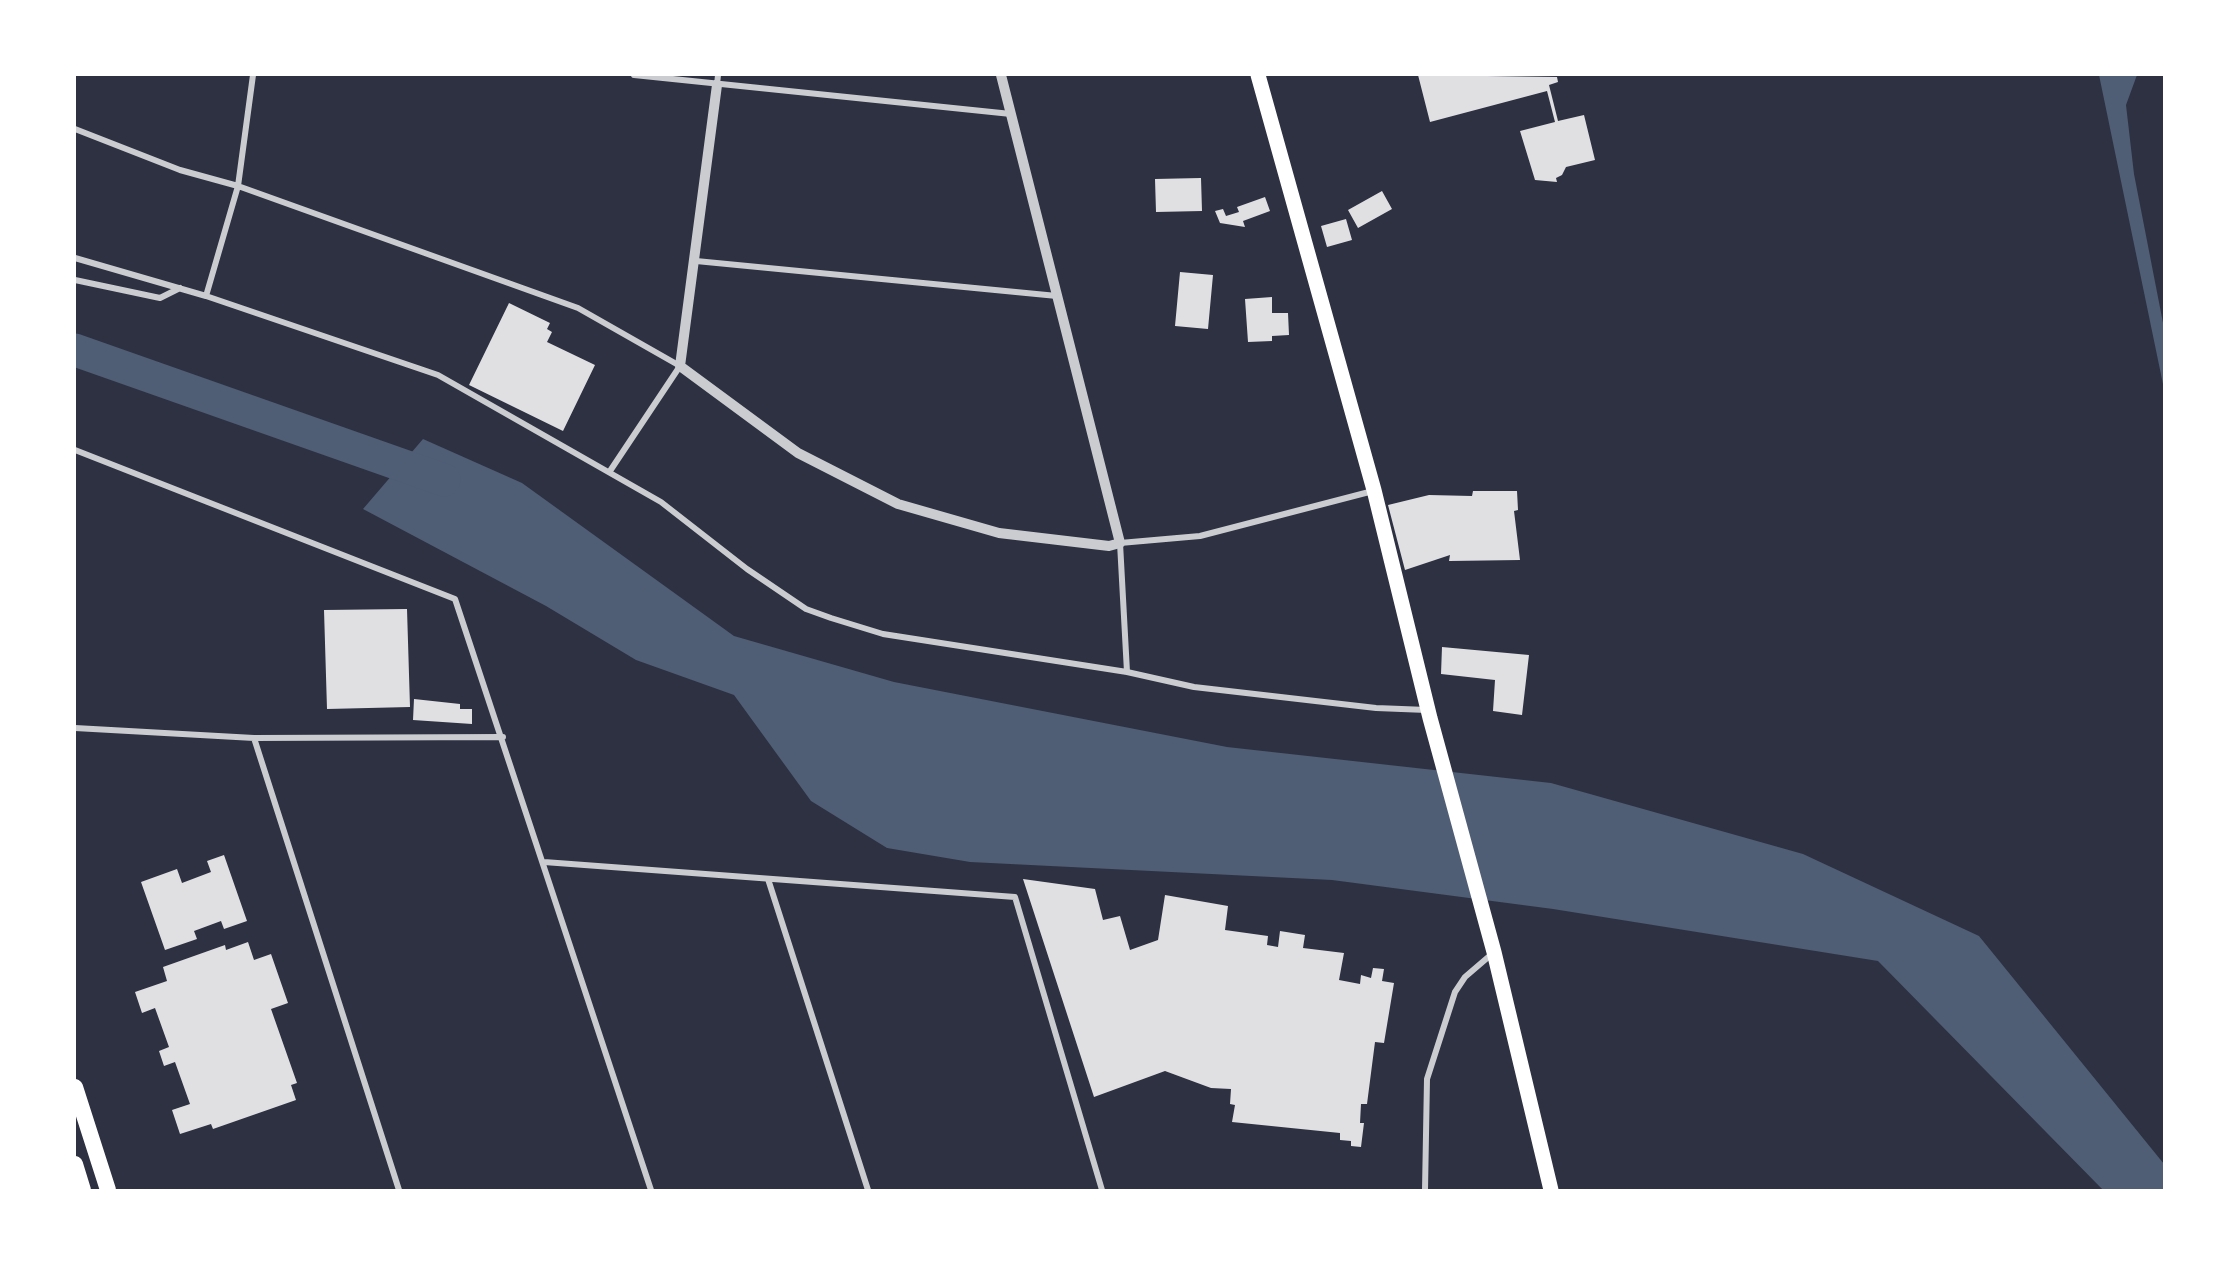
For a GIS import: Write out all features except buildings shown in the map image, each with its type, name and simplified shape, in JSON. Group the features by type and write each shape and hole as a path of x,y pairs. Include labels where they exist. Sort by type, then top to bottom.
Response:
{"highway":[{"path":"75,1087 108,1190"},
{"path":"75,1164 83,1190"}],"main road":[{"path":"1258,75 1374,490 1429,714 1494,952 1551,1190"}],"street":[{"path":"206,296 238,186 253,75"},
{"path":"634,75 717,80 1011,114"},
{"path":"1001,75 1120,543 1127,672"},
{"path":"610,471 680,366 696,261 717,80"},
{"path":"75,129 180,170 238,186 578,308 680,366 798,453 898,504 999,533 1092,546 1200,536 1374,490"},
{"path":"75,258 206,296 438,375 661,502 747,569 815,612 884,634 1127,672 1194,687 1429,714"},
{"path":"696,261 1057,296"},
{"path":"75,280 160,298 180,288"},
{"path":"75,450 455,599 503,737 651,1190"},
{"path":"75,728 254,738 503,737"},
{"path":"254,738 399,1190"},
{"path":"544,862 1016,897 1102,1190"},
{"path":"768,879 868,1190"},
{"path":"1425,1190 1427,1079 1455,992 1465,977 1494,952"}],"water":[{"path":"2099,75 2137,75 2126,105 2134,174 2164,328 2164,389"},
{"path":"423,439 522,483 734,636 894,682 1227,747 1551,783 1803,854 1979,936 2164,1164 2164,1190 2103,1190 1878,961 1553,909 1332,880 970,862 887,848 811,801 734,695 636,660 546,606 363,509"}],"waterway":[{"path":"75,350 444,480"}]}
